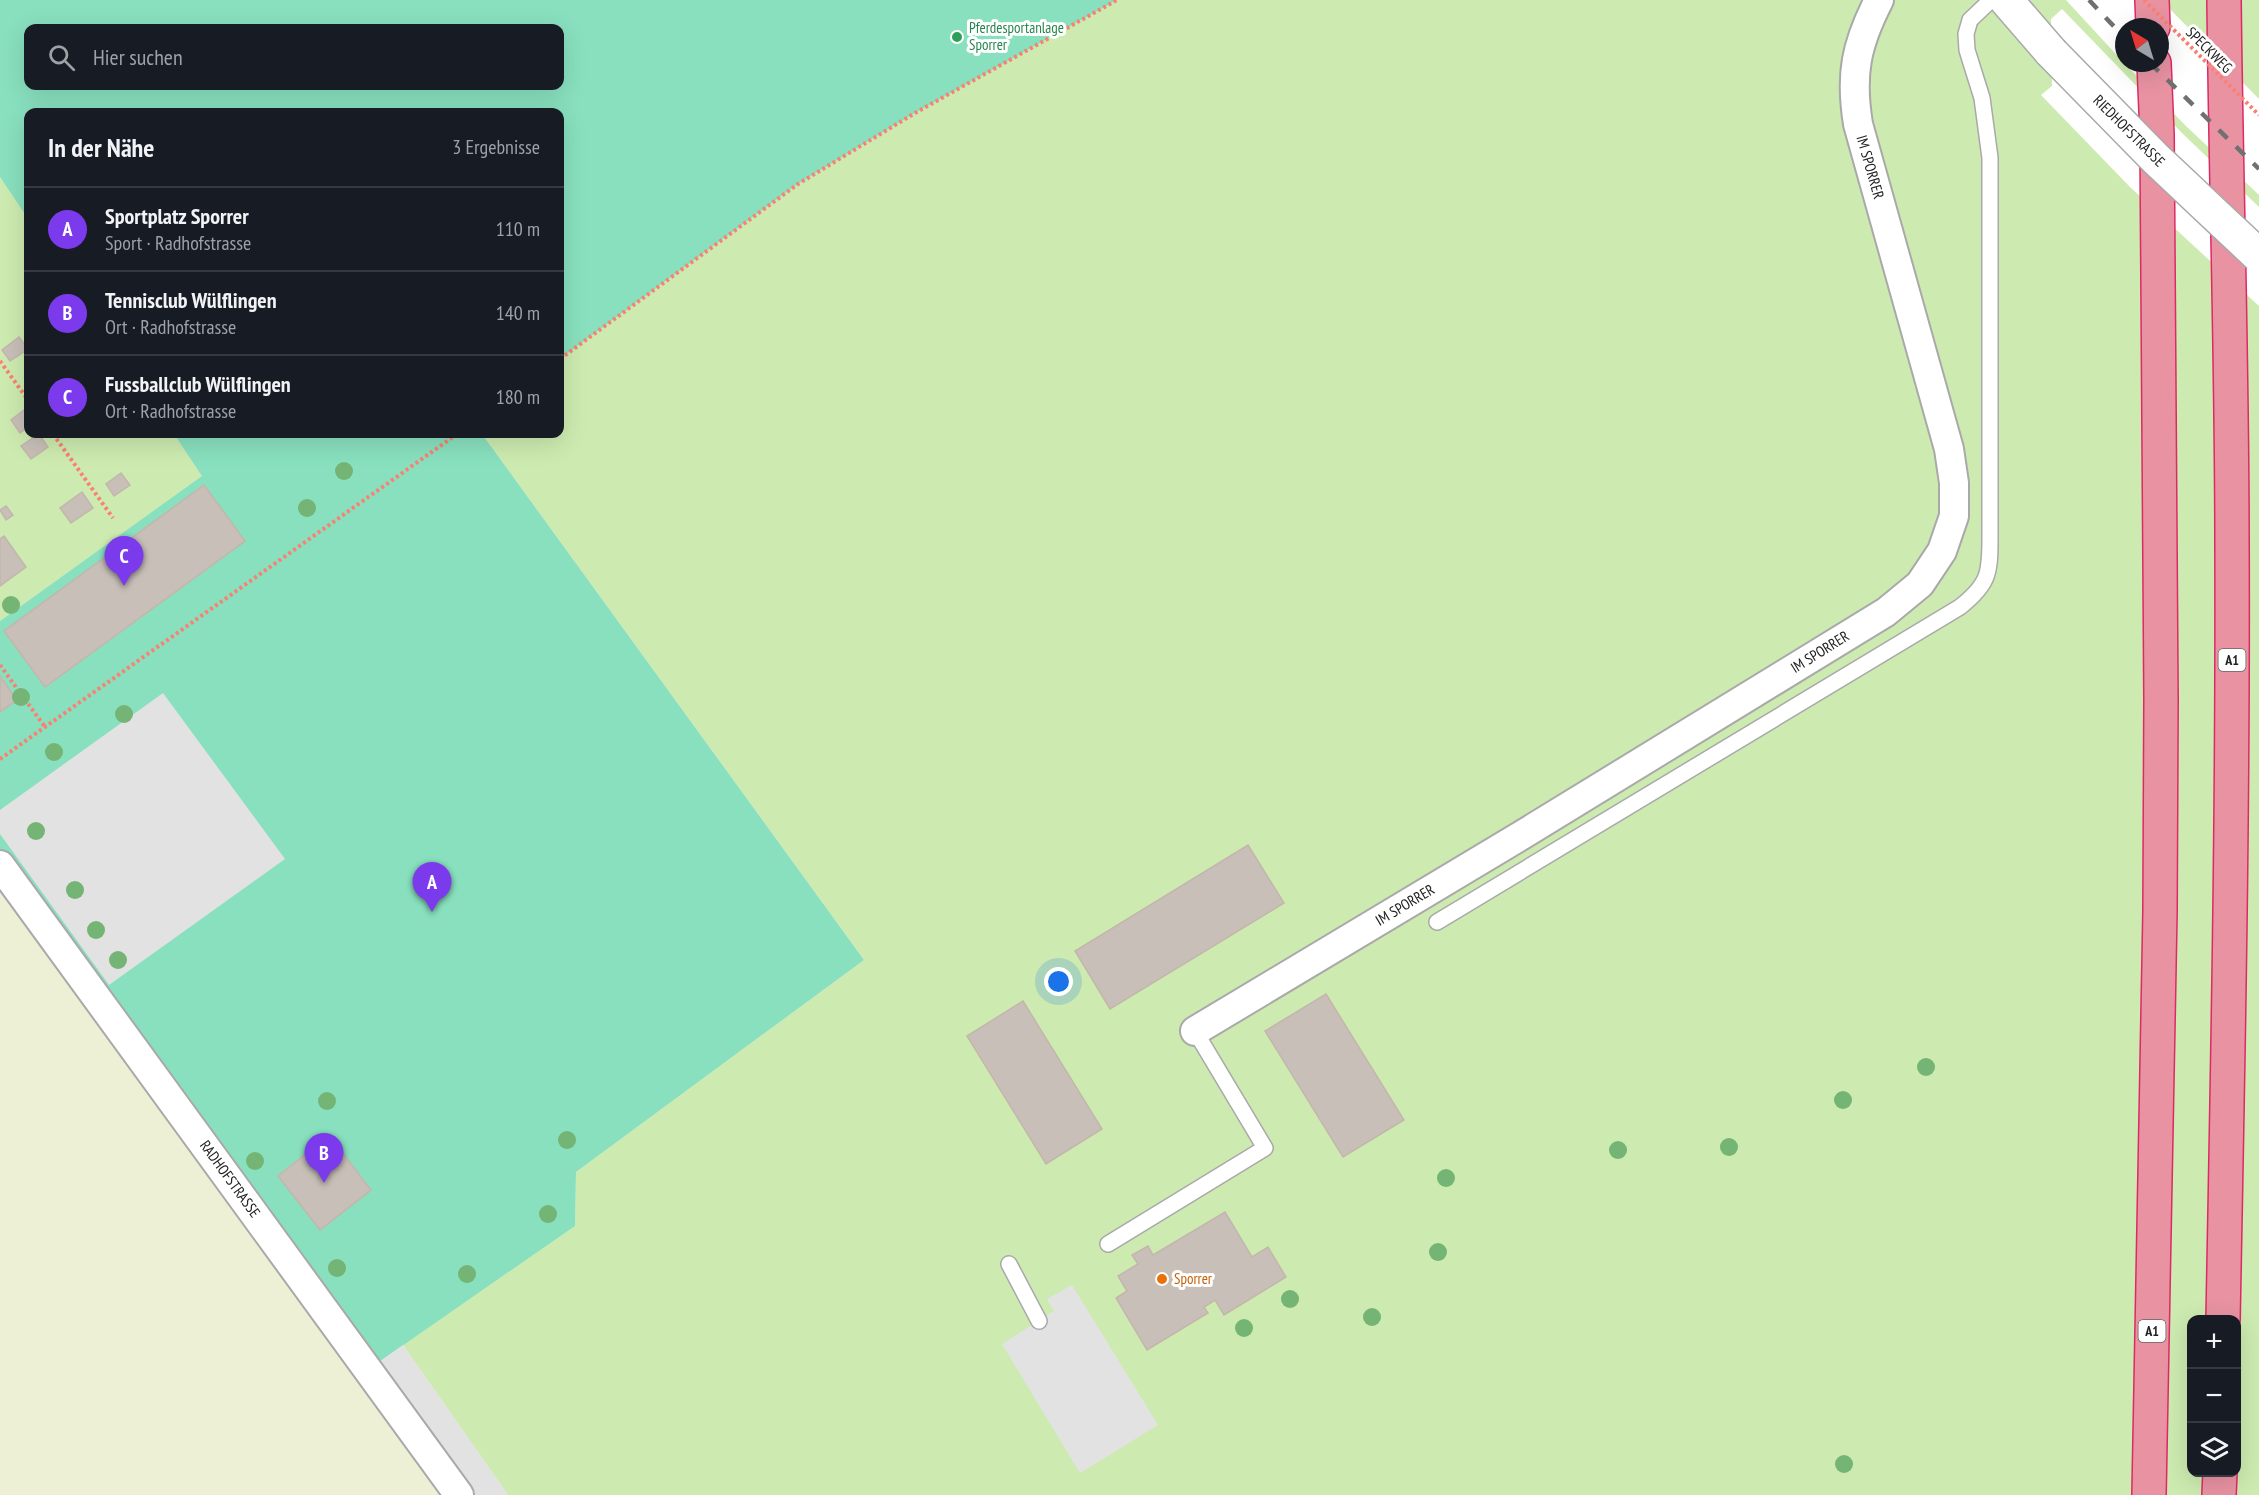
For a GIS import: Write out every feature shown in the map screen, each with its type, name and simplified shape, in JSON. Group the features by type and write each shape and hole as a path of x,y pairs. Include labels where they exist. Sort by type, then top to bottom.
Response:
{"highway":[{"path":"2152,0 2153,18"},
{"name":"A1","path":"2223,1315 2230,933 2232,578 2231,336 2225,143 2224,0"},
{"name":"A1","path":"2147,1490 2161,711 2157,147 2154,72"},
{"path":"2219,1495 2220,1477"}],"street":[{"name":"IM SPORRER","path":"1195,1031 1532,829 1886,612 1920,584 1942,551 1954,516 1954,483 1948,449 1858,124 1854,95 1855,65 1864,30 1879,0"},
{"name":"RIEDHOFSTRASSE","path":"2006,0 2051,52 2142,145 2259,256"},
{"name":"RADHOFSTRASSE","path":"0,865 459,1495"}],"lane":[{"path":"1437,922 1942,618 1977,593 1987,577 1990,561 1990,158 1982,98 1967,50 1966,34 1970,20 1991,0"},
{"path":"1108,1244 1265,1148 1195,1031"},
{"path":"1009,1264 1039,1321"}],"path":[{"path":"564,356 798,184 915,113 1117,0"},
{"name":"SPECKWEG","path":"2144,0 2259,115"},
{"path":"0,361 24,394"},
{"path":"56,438 113,518"},
{"path":"0,759 451,438"},
{"path":"0,665 45,727"}],"green space":[{"path":"0,0 1117,0 915,113 798,184 564,356 564,108 24,108 24,213 0,177"},
{"path":"839,0 2259,0 2259,1495 508,1495 403,1345 575,1226 576,1172 864,960 485,438 564,438 564,356 798,184 915,113"},
{"path":"0,177 24,213 24,438 177,438 203,476 0,621"},
{"path":"177,438 485,438 864,960 576,1172 575,1226 369,1369 0,865 0,621 202,476"},
{"path":"0,865 459,1495 0,1495"}],"shaded area":[{"path":"163,693 285,859 109,985 0,834 0,810"},
{"path":"1072,1285 1158,1425 1080,1473 1002,1344 1054,1311 1047,1299"},
{"path":"403,1345 508,1495 459,1495 369,1369"}],"pier":[{"path":"2066,0 2161,0 2259,99 2259,195 2133,72 2169,72 2169,18 2115,18 2115,53"},
{"path":"2062,9 2115,64 2115,72 2123,72 2259,207 2259,306 2130,187 2041,95 2052,86 2051,19"}],"building":[{"path":"19,337 24,344 24,352 10,361 2,350"},
{"path":"24,410 24,430 20,433 11,420"},
{"path":"33,438 42,438 48,447 31,459 21,446"},
{"path":"121,473 130,485 114,496 106,484"},
{"path":"204,485 245,541 45,687 4,631"},
{"path":"82,492 93,508 71,523 60,508"},
{"path":"6,506 13,515 6,520 0,510"},
{"path":"4,536 26,567 0,586 0,539"},
{"path":"0,676 17,700 0,712"},
{"path":"1248,845 1284,903 1110,1009 1075,951"},
{"path":"1326,994 1404,1120 1343,1157 1265,1031"},
{"path":"1023,1001 1102,1129 1046,1164 967,1036"},
{"path":"329,1135 371,1190 320,1230 278,1176"},
{"path":"1225,1212 1252,1257 1268,1247 1286,1277 1224,1315 1215,1300 1204,1307 1208,1313 1147,1350 1116,1298 1127,1291 1118,1276 1138,1264 1132,1255 1148,1246 1153,1255"}],"railway":[{"path":"2089,0 2115,27"},
{"path":"2159,72 2259,169"}],"place":[{"name":"Pferdesportanlage Sporrer","path":"957,37"},
{"name":"Fussballclub Wülflingen","path":"124,586"},
{"name":"Sportplatz Sporrer","path":"432,912"},
{"name":"Tennisclub Wülflingen","path":"324,1183"},
{"name":"Sporrer","path":"1162,1279"}]}
